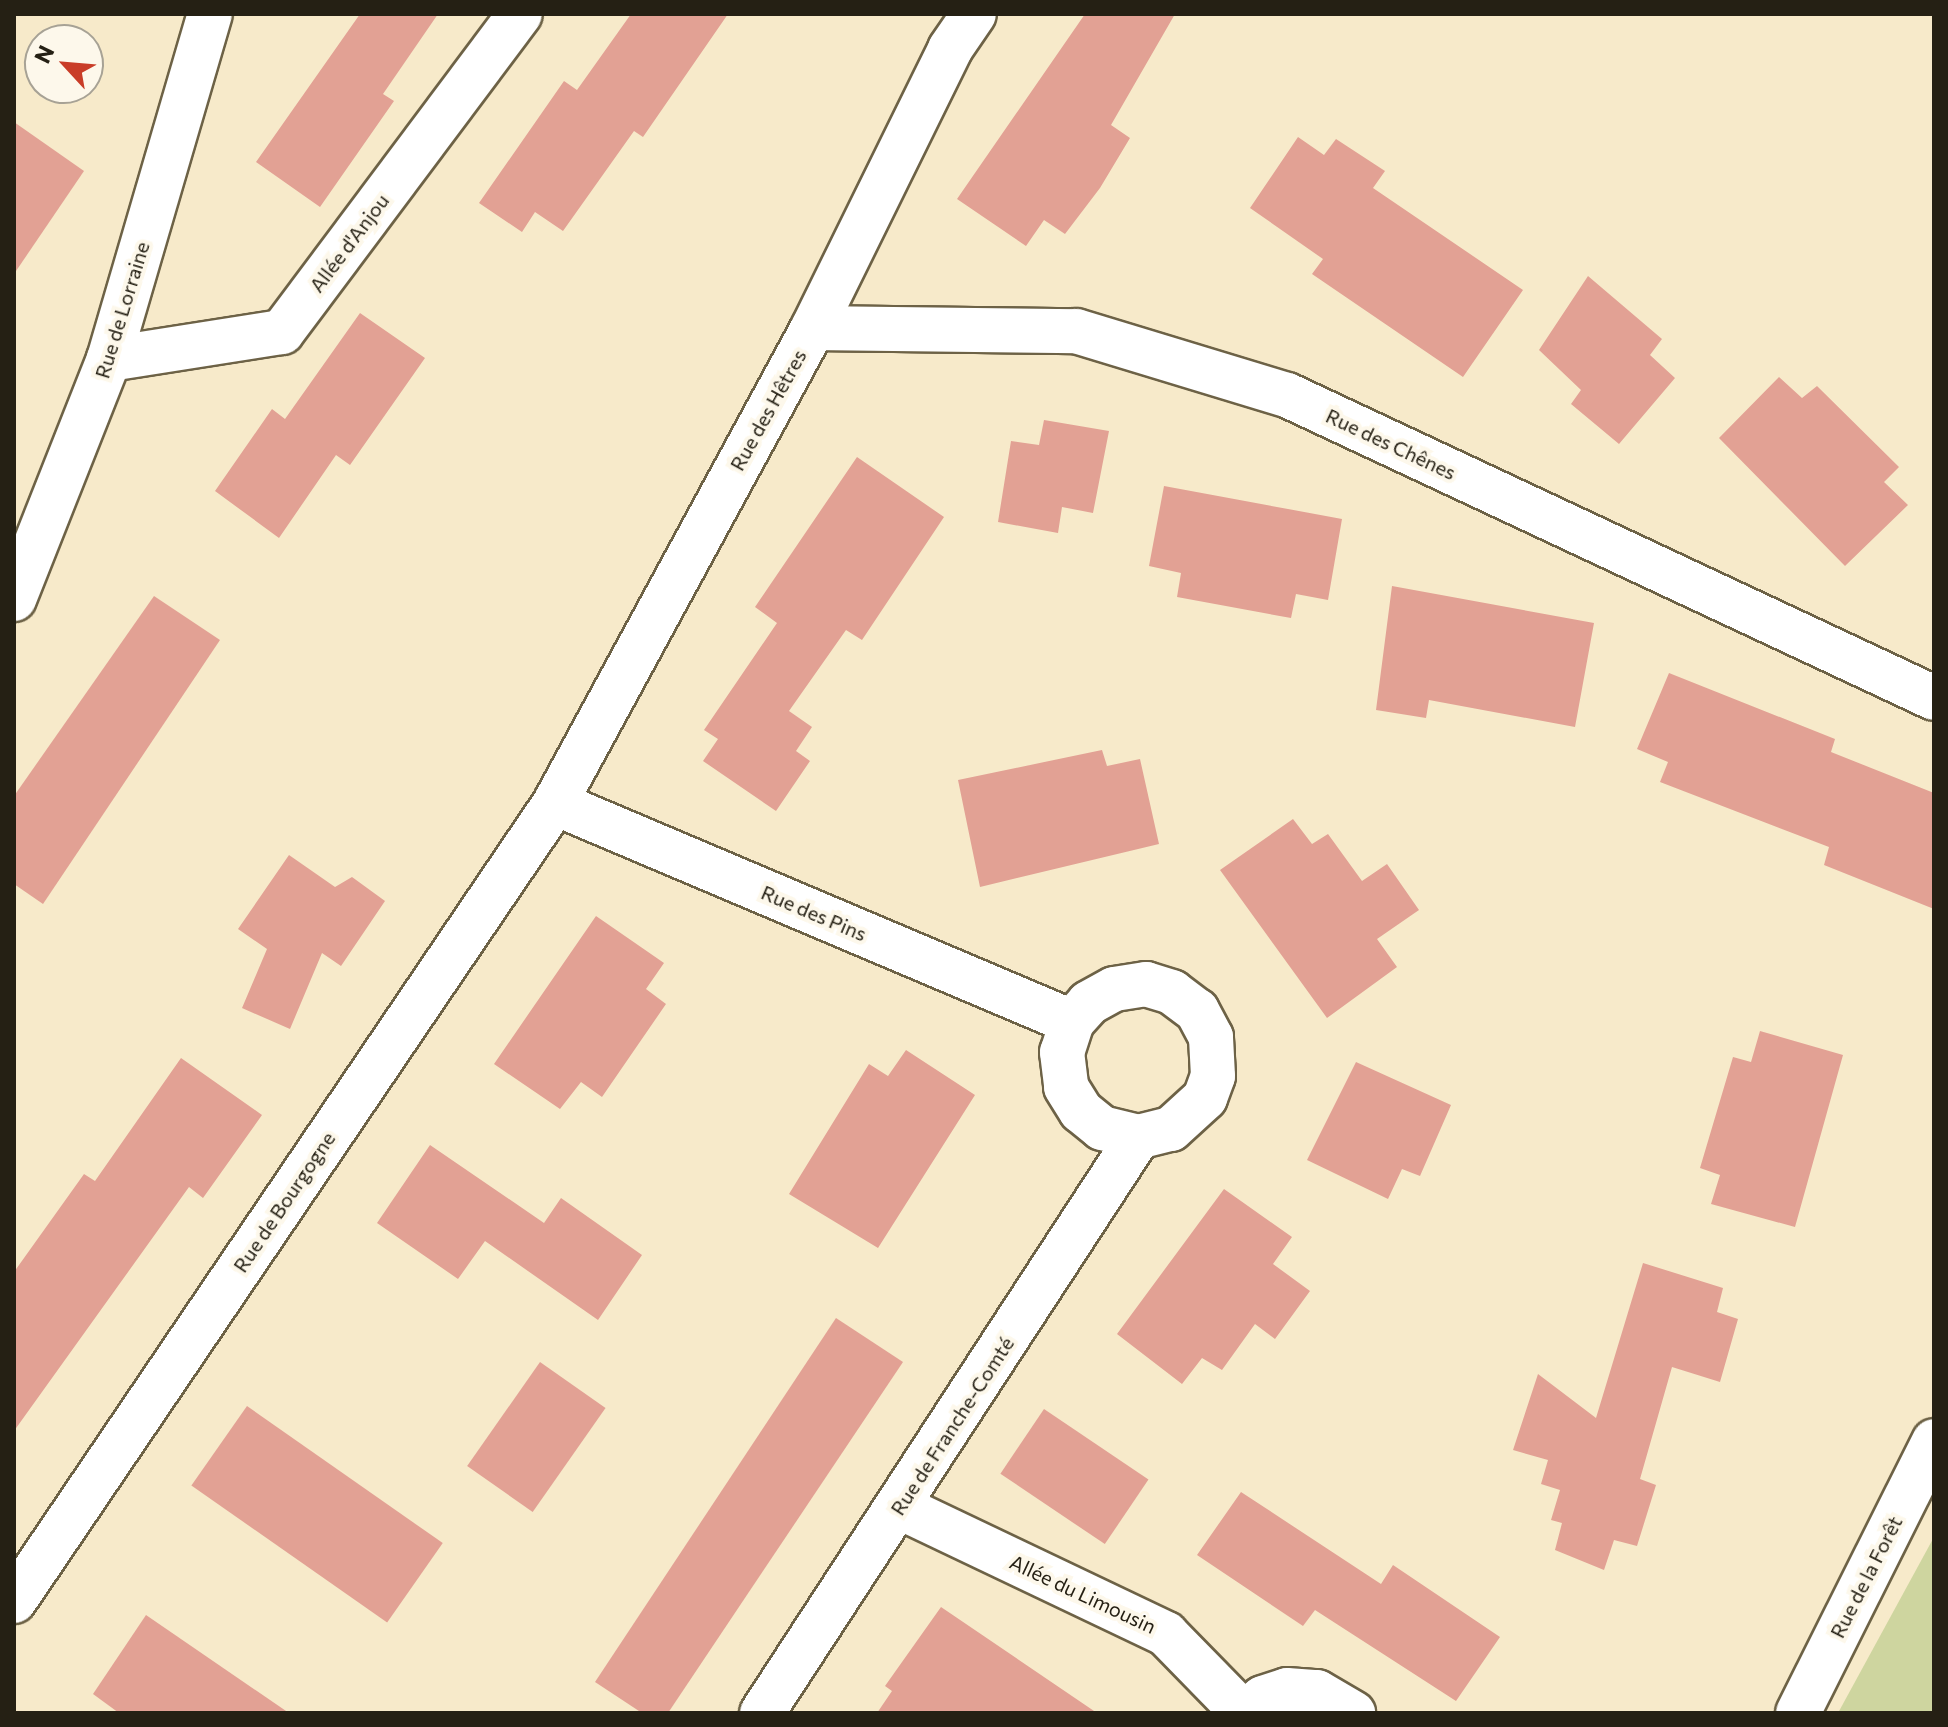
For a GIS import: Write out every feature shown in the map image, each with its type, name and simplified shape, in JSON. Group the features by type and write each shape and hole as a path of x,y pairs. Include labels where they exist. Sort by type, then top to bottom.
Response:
{"street":[{"name":"Rue de Lorraine","path":"14,599 109,359 210,14"},
{"name":"Allée d'Anjou","path":"109,359 282,332 520,14"},
{"name":"Rue des Hêtres","path":"555,803 813,328 950,49 974,14"},
{"name":"Rue des Chênes","path":"813,328 1076,331 1287,395 1934,698"},
{"name":"Rue des Pins","path":"555,803 1072,1022"},
{"name":"Rue de Bourgogne","path":"14,1601 555,803"},
{"path":"1146,984 1172,992 1197,1011 1211,1037 1213,1076 1205,1098 1171,1129 1138,1137 1102,1128 1081,1111 1066,1087 1062,1052 1072,1022 1089,1003 1114,989 1146,984"},
{"name":"Rue de Franche-Comté","path":"762,1713 900,1507 1138,1137"},
{"name":"Rue de la Forêt","path":"1798,1713 1934,1441"},
{"name":"Allée du Limousin","path":"900,1507 1166,1634 1244,1713 1263,1698 1287,1690 1317,1692 1353,1713"}],"green space":[{"path":"1934,1537 1934,1713 1838,1713"}],"building":[{"path":"360,14 438,14 383,94 394,101 320,207 256,162"},
{"path":"631,14 728,14 643,137 634,131 563,231 535,212 522,232 479,203 564,81 577,90"},
{"path":"1085,14 1175,14 1111,125 1130,138 1100,188 1065,234 1044,220 1026,246 957,199"},
{"path":"14,122 84,171 14,274"},
{"path":"1298,137 1324,155 1336,139 1385,171 1373,188 1523,290 1463,377 1312,274 1323,259 1250,208"},
{"path":"1588,276 1662,339 1650,355 1675,378 1619,444 1571,404 1581,390 1539,350"},
{"path":"360,313 425,358 350,465 336,455 279,538 215,491 272,409 285,419"},
{"path":"1779,377 1802,398 1817,386 1899,467 1884,482 1908,505 1845,566 1719,438"},
{"path":"1044,420 1109,431 1093,513 1062,507 1058,533 998,522 1011,441 1039,445"},
{"path":"857,457 944,517 862,640 846,630 789,711 812,727 796,751 810,761 776,811 703,761 718,739 704,730 777,623 755,607"},
{"path":"1164,486 1342,519 1328,600 1296,594 1291,618 1177,597 1181,573 1149,566"},
{"path":"1392,586 1594,623 1575,727 1429,700 1426,718 1376,710"},
{"path":"154,596 220,640 43,904 14,884 14,796"},
{"path":"1669,673 1835,739 1831,752 1934,793 1934,909 1824,865 1829,847 1660,782 1668,762 1637,749"},
{"path":"1102,750 1107,766 1140,759 1159,844 980,887 958,780"},
{"path":"1293,819 1312,844 1328,834 1362,881 1387,864 1419,910 1377,939 1397,967 1327,1018 1220,870"},
{"path":"289,855 335,887 352,877 385,901 341,966 322,953 290,1029 242,1008 267,949 238,929"},
{"path":"596,916 664,963 646,989 666,1004 602,1097 581,1082 560,1109 494,1064"},
{"path":"1760,1031 1843,1055 1795,1227 1711,1204 1720,1175 1700,1168 1733,1057 1751,1062"},
{"path":"906,1050 975,1095 878,1248 789,1194 869,1064 888,1076"},
{"path":"181,1058 262,1115 203,1198 189,1187 14,1431 14,1272 84,1174 95,1181"},
{"path":"1356,1062 1451,1105 1420,1176 1402,1169 1388,1199 1307,1160"},
{"path":"430,1145 544,1223 561,1198 642,1255 598,1320 485,1241 458,1279 377,1223"},
{"path":"1224,1189 1292,1237 1273,1264 1310,1291 1275,1339 1255,1324 1222,1370 1202,1358 1182,1384 1117,1334"},
{"path":"1643,1263 1723,1288 1717,1312 1738,1319 1720,1382 1672,1367 1640,1479 1656,1485 1637,1546 1614,1540 1604,1570 1555,1550 1562,1523 1551,1520 1560,1490 1541,1484 1548,1460 1513,1450 1538,1374 1596,1418"},
{"path":"836,1318 903,1362 668,1713 642,1713 595,1682"},
{"path":"540,1362 606,1408 533,1512 467,1466"},
{"path":"247,1406 443,1543 387,1623 191,1485"},
{"path":"1044,1409 1148,1479 1105,1544 1000,1474"},
{"path":"1241,1492 1381,1584 1393,1565 1500,1637 1456,1701 1315,1610 1303,1626 1197,1555"},
{"path":"941,1607 1097,1713 877,1713 892,1691 885,1686"},
{"path":"146,1615 289,1713 119,1713 93,1694"}]}
